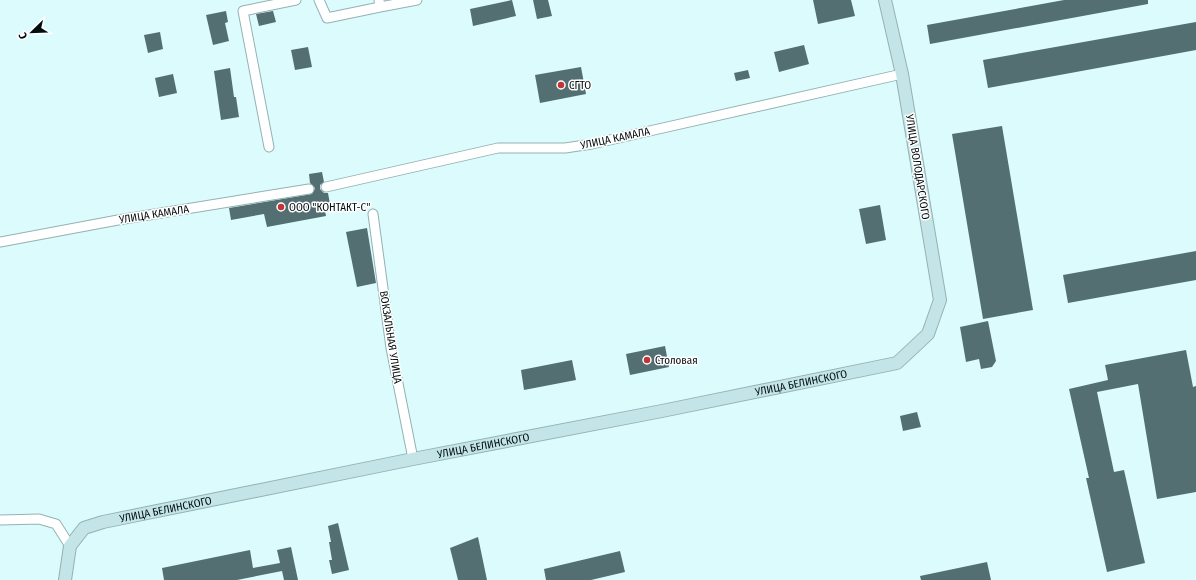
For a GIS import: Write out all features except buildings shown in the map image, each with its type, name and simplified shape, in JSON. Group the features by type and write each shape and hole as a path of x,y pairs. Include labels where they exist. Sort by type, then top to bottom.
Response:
{"street":[{"path":"269,147 243,11 296,0"},
{"path":"319,0 327,18 379,4 416,0"},
{"name":"УЛИЦА ВОЛОДАРСКОГО","path":"885,0 902,74 940,300 928,334"},
{"name":"УЛИЦА КАМАЛА","path":"326,187 498,148 565,148 592,144 902,74"},
{"name":"УЛИЦА КАМАЛА","path":"0,242 118,220 309,189"},
{"name":"ВОКЗАЛЬНАЯ УЛИЦА","path":"373,214 391,348 413,459"},
{"name":"УЛИЦА БЕЛИНСКОГО","path":"65,580 70,546 84,528 103,522 897,363 928,334"},
{"path":"0,520 39,519 56,524 70,546"}],"place":[{"name":"СГТО","path":"561,85"},
{"name":"ООО \"КОНТАКТ-С\"","path":"281,207"},
{"name":"Столовая","path":"647,360"}]}
